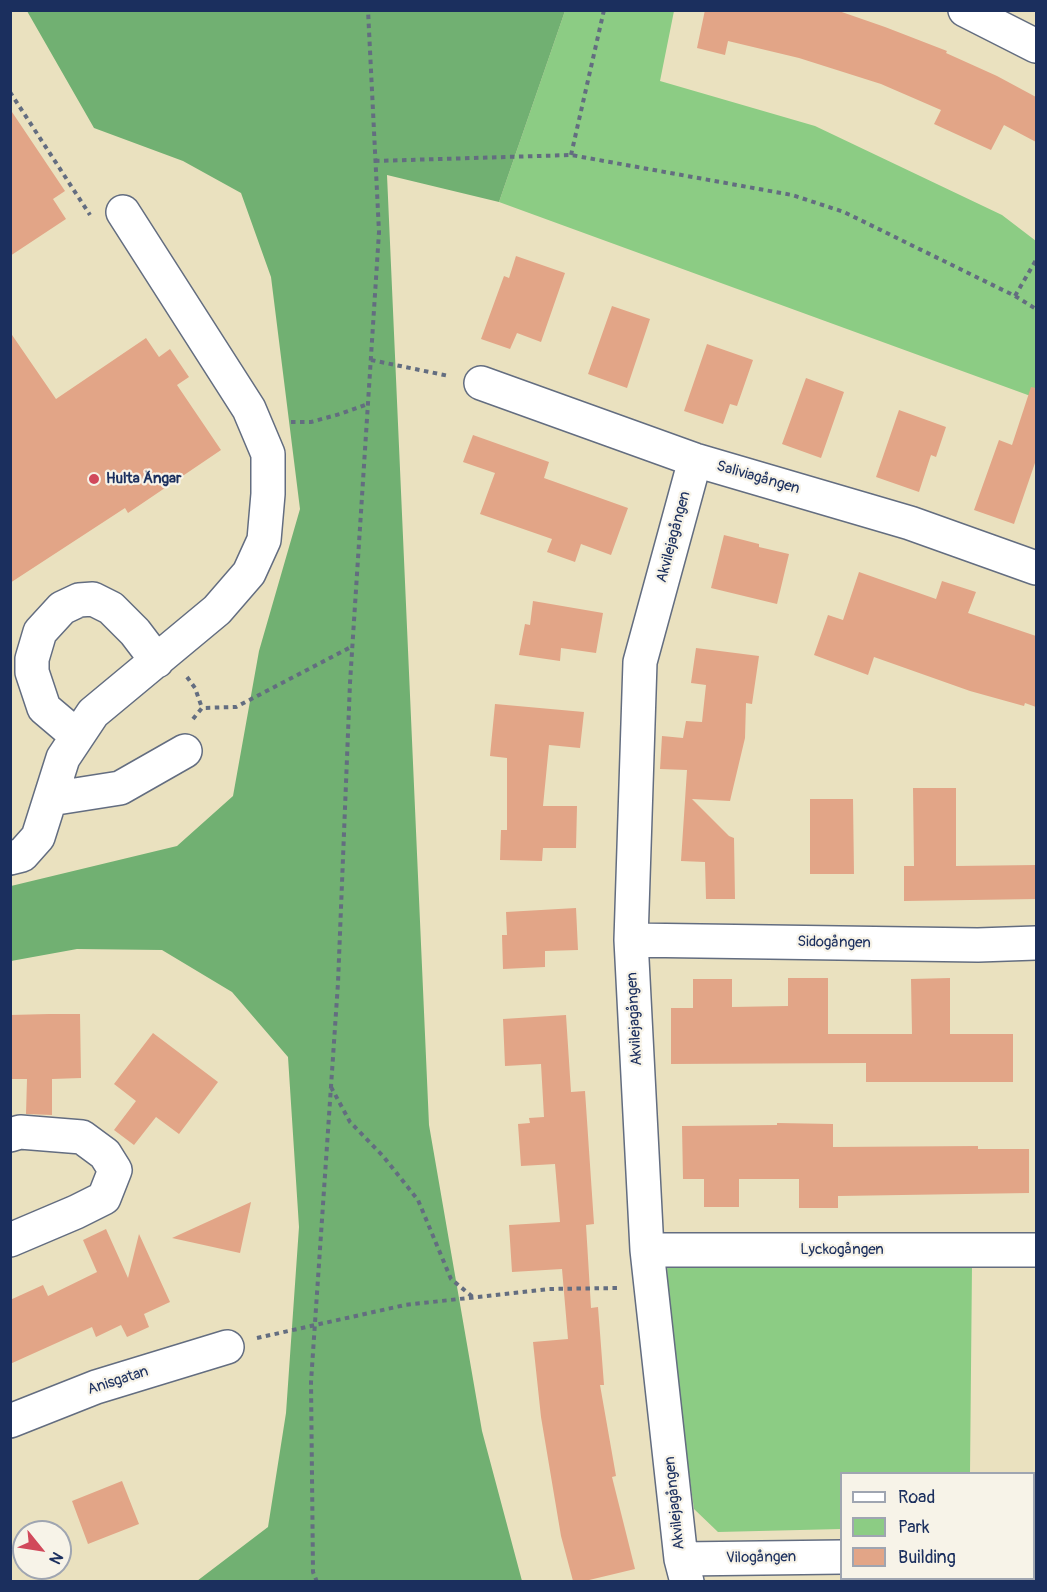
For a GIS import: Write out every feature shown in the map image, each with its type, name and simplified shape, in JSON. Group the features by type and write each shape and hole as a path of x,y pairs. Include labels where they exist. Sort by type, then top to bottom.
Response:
{"street":[{"path":"976,13 1036,46"},
{"path":"10,858 22,855 38,837 63,758 93,713 217,610 249,573 264,540 268,494 268,454 249,409 123,212"},
{"name":"Saliviagången","path":"482,383 694,460 910,523 1036,568"},
{"name":"Akvilejagången","path":"684,1570 647,1250 631,940 640,662 694,460"},
{"path":"77,736 44,708 32,672 32,659 40,632 62,608 79,600 93,599 111,608 135,632 157,661"},
{"path":"50,799 120,788 185,751"},
{"name":"Sidogången","path":"631,940 978,945 1036,943"},
{"path":"10,1135 20,1132 82,1137 105,1154 115,1170 104,1198 10,1240"},
{"name":"Lyckogången","path":"647,1250 1036,1250"},
{"name":"Anisgatan","path":"10,1421 96,1387 227,1347"},
{"name":"Vilogången","path":"684,1570 840,1557"}],"path":[{"path":"317,1581 313,1572 311,1382 338,983 352,646 379,232 368,10"},
{"path":"571,155 604,10"},
{"path":"10,92 98,229 123,212"},
{"path":"375,161 571,155 792,195 844,212 1015,296 1036,309"},
{"path":"1015,296 1036,260"},
{"path":"371,360 482,383"},
{"path":"254,422 311,422 368,404"},
{"path":"185,751 186,728 202,708 236,707 352,646"},
{"path":"330,1086 350,1122 418,1200 451,1279 474,1298"},
{"path":"227,1347 405,1305 549,1289 651,1288"}],"green space":[{"path":"27,11 565,11 499,202 387,175 429,1125 482,1431 522,1581 197,1581 268,1527 286,1413 299,1227 288,1057 232,992 162,950 77,949 11,961 11,886 177,846 233,796 259,651 300,509 271,277 241,193 183,161 94,128"},
{"path":"565,11 674,11 660,81 815,126 1002,215 1036,241 1036,398 499,202"},
{"path":"667,1263 972,1265 970,1472 840,1472 840,1529 718,1532 694,1509 669,1330"}],"building":[{"path":"705,10 836,10 947,51 946,53 1036,97 1036,142 1004,125 991,150 934,124 941,110 881,84 799,58 728,41 725,55 697,48"},
{"path":"10,109 65,191 53,199 66,219 10,256"},
{"path":"516,256 565,273 541,342 517,333 510,349 481,339 504,276 509,278"},
{"path":"612,306 650,319 627,388 588,374"},
{"name":"Hulta Ängar","path":"10,332 56,399 146,338 159,357 170,349 189,377 177,385 221,450 128,513 125,508 10,583"},
{"path":"707,344 753,360 737,406 730,404 723,424 684,411"},
{"path":"806,378 844,392 821,458 782,444"},
{"path":"1031,387 1036,388 1036,460 1014,524 974,510 999,440 1012,445"},
{"path":"899,410 946,427 936,457 931,455 919,492 876,477"},
{"path":"473,435 549,462 544,478 628,508 611,555 581,544 575,562 547,552 552,539 480,514 495,473 463,462"},
{"path":"724,535 789,554 777,604 711,588"},
{"path":"859,572 936,599 942,581 976,592 968,613 1036,636 1036,707 1025,703 1024,706 970,691 874,657 868,675 814,655 828,615 843,620"},
{"path":"533,601 603,613 596,653 561,648 560,661 519,655 525,624 530,625"},
{"path":"696,648 759,656 752,704 746,703 745,738 730,801 692,799 729,836 734,838 735,899 706,899 705,862 681,861 687,770 660,769 662,736 683,738 686,721 702,722 706,685 691,683"},
{"path":"495,704 584,712 580,748 549,745 543,806 577,806 576,848 543,848 542,861 500,860 501,830 507,830 507,758 490,756"},
{"path":"913,788 956,788 956,866 1036,865 1036,899 904,901 904,866 914,866"},
{"path":"810,799 853,799 854,874 810,874"},
{"path":"576,908 578,950 545,951 545,967 503,969 502,935 507,935 506,912"},
{"path":"788,978 828,978 828,1034 912,1034 911,979 950,978 950,1034 1013,1034 1013,1082 866,1082 866,1063 671,1064 671,1008 693,1008 693,979 732,979 732,1007 788,1006"},
{"path":"80,1014 81,1078 52,1079 52,1115 26,1114 27,1079 10,1079 10,1015"},
{"path":"566,1015 571,1092 585,1091 594,1224 586,1225 591,1308 598,1307 604,1385 600,1385 616,1476 612,1477 635,1569 585,1581 573,1581 561,1536 541,1417 533,1342 568,1339 562,1269 512,1272 509,1225 560,1222 555,1164 521,1166 518,1124 530,1123 529,1118 544,1117 541,1064 505,1066 503,1019"},
{"path":"153,1033 218,1082 179,1134 156,1117 134,1145 114,1130 136,1101 114,1084"},
{"path":"777,1123 833,1124 833,1147 978,1146 978,1149 1029,1149 1029,1193 838,1196 838,1208 799,1208 799,1179 739,1179 739,1207 704,1207 704,1179 683,1179 682,1126 777,1125"},
{"path":"251,1202 240,1253 172,1238"},
{"path":"106,1229 128,1278 139,1234 170,1302 144,1314 149,1327 127,1337 121,1325 96,1337 92,1327 10,1364 10,1300 43,1285 48,1296 97,1272 83,1240"},
{"path":"122,1481 139,1524 88,1544 72,1501"}],"place":[{"name":"Hulta Ängar","path":"94,479"}]}
